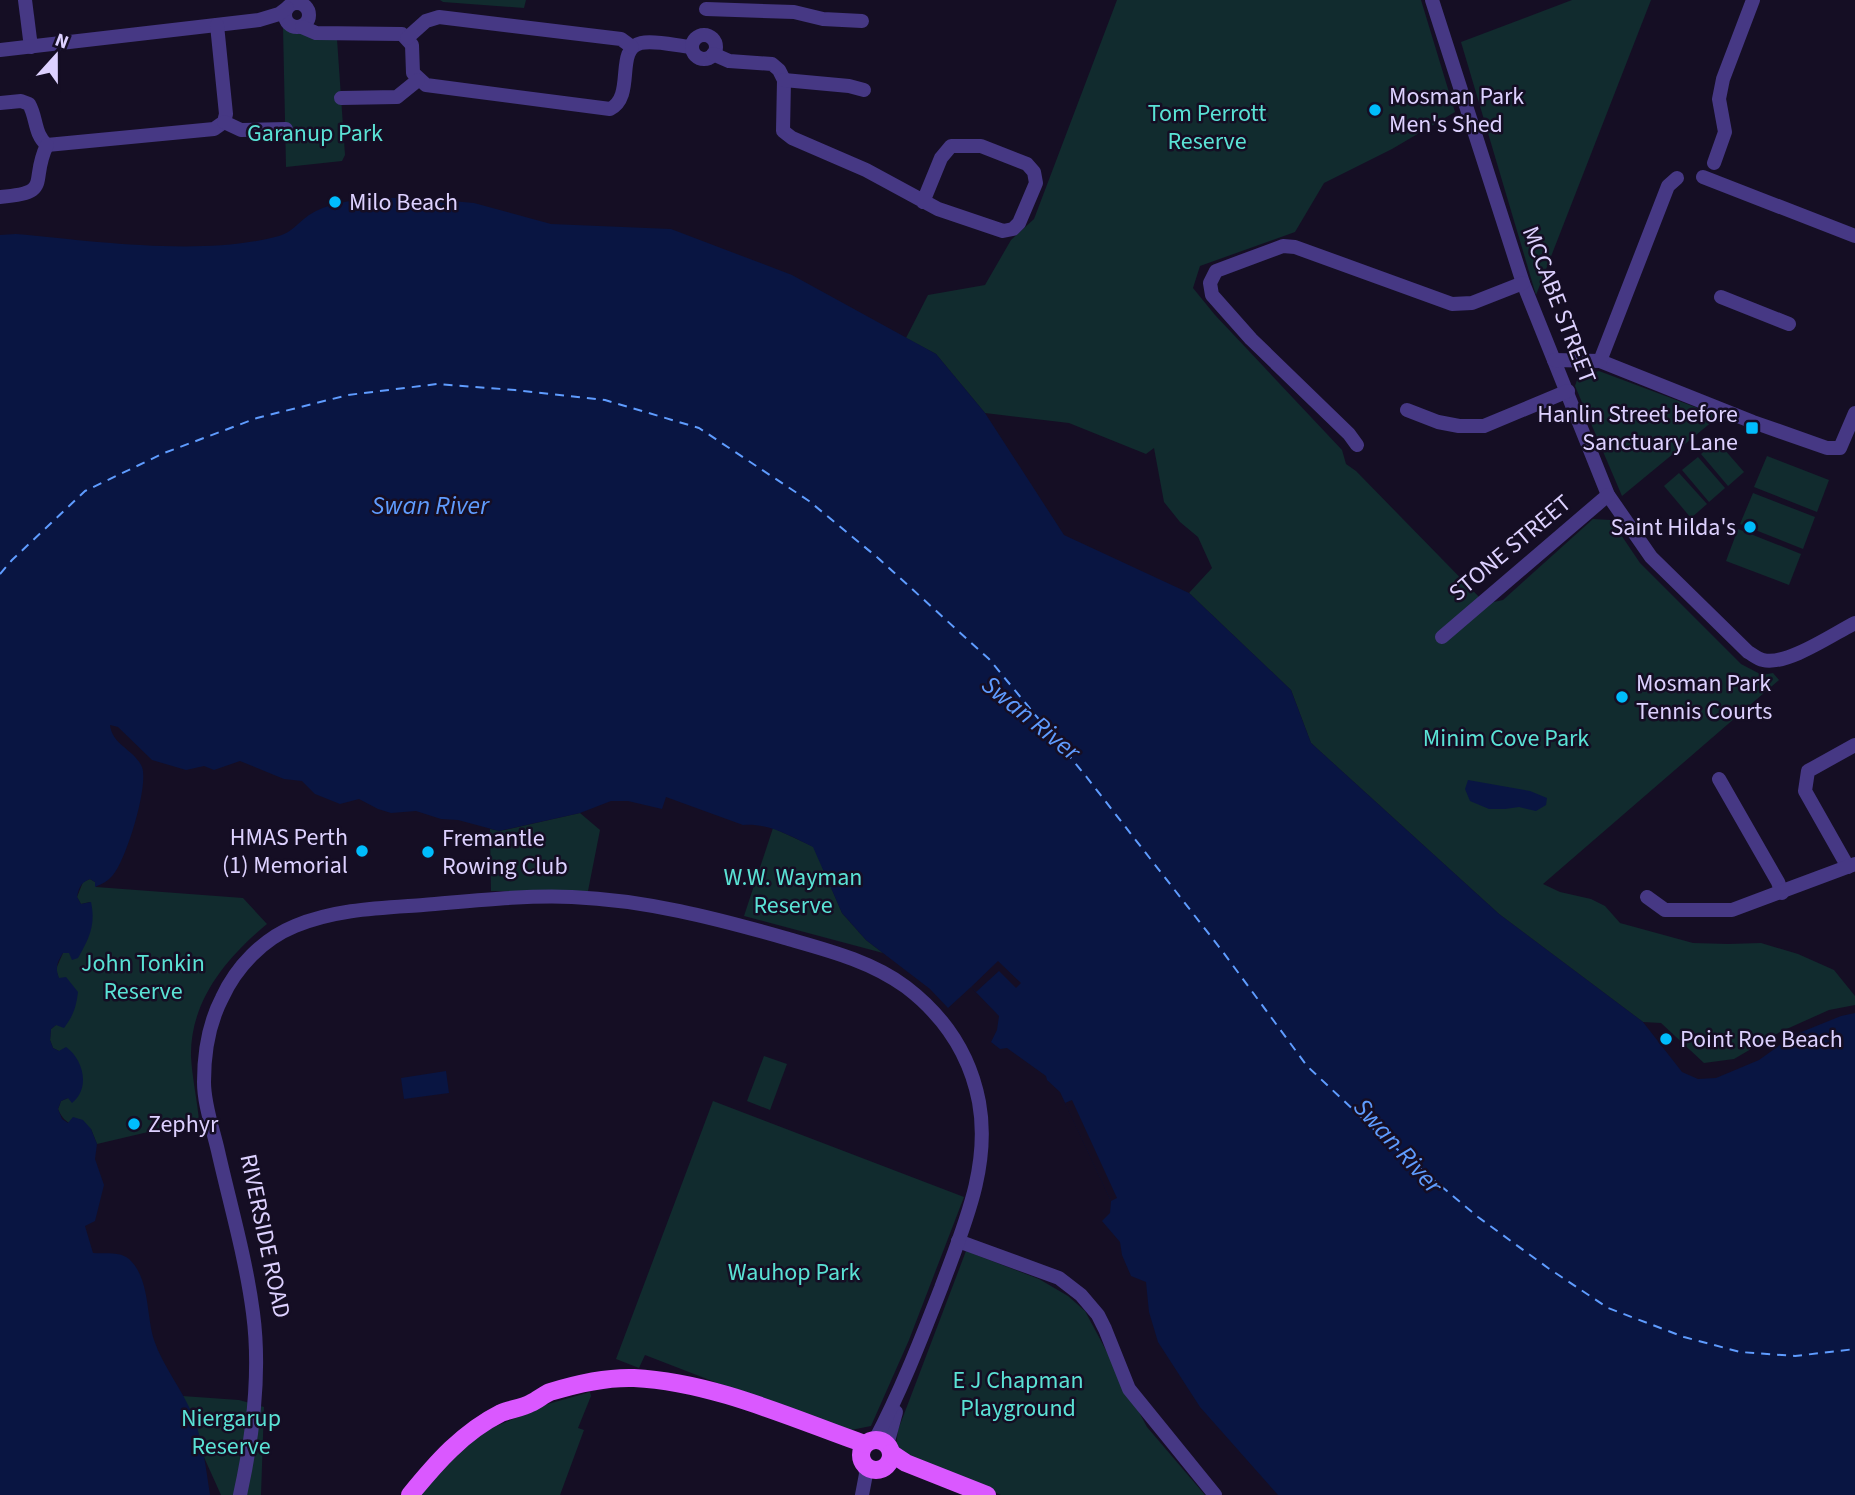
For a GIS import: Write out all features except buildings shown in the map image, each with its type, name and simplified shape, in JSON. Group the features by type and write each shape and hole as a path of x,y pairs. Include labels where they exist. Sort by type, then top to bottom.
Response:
{"main road":[{"path":"410,1495 450,1449 489,1420 530,1404 550,1392 610,1379 657,1381 760,1405 876,1455 905,1472 965,1495"},
{"path":"419,1495 463,1447 495,1425 577,1392 620,1385 658,1388 749,1409 836,1442 906,1463 987,1495"}],"street":[{"path":"25,0 31,47"},
{"name":"MCCABE STREET","path":"1432,0 1523,284 1608,495 1651,557 1748,652 1763,660 1776,660 1796,654 1855,623"},
{"path":"1714,163 1725,132 1719,99 1723,79 1753,0"},
{"path":"703,35 706,5 862,21"},
{"path":"0,50 218,25 297,11 325,32 402,34 412,45 413,73 426,85 610,109 622,99 628,54 632,47 642,43 692,47"},
{"path":"407,38 426,21 439,18 621,39 632,47"},
{"path":"47,145 214,129 224,122 226,114 218,25"},
{"path":"703,35 713,40 715,47 708,58 700,58 694,54 692,47 694,40 703,35"},
{"path":"713,54 729,61 772,64 779,70 784,80 783,131 792,138 866,170 923,202 1003,232 1013,229 1019,223 1036,183 1034,172 1027,164 981,146 951,146 941,158 923,202"},
{"path":"341,98 397,97 418,80"},
{"path":"784,80 849,86 864,90"},
{"path":"0,103 21,101 29,104 38,136 47,145"},
{"path":"224,122 241,130 286,129"},
{"path":"0,197 30,194 36,189 40,182 41,158 47,145"},
{"path":"1703,177 1855,236"},
{"path":"1600,361 1668,186 1677,178"},
{"path":"1357,445 1349,434 1251,340 1212,295 1210,283 1216,271 1283,246 1295,247 1452,304 1472,303 1523,284"},
{"path":"1721,297 1789,324"},
{"path":"1554,360 1600,361 1753,422 1827,448 1840,448 1855,413"},
{"path":"1560,374 1578,362"},
{"path":"1407,410 1438,422 1459,426 1484,426 1568,391"},
{"name":"STONE STREET","path":"1442,637 1608,495"},
{"path":"1647,897 1665,909 1732,910 1852,865 1805,791 1808,771 1855,745"},
{"path":"1719,779 1782,892"},
{"name":"RIVERSIDE ROAD","path":"240,1495 251,1437 256,1340 251,1298 204,1081 213,1019 226,989 260,948 282,932 320,917 350,910 556,897 629,902 688,912 835,953 874,968 903,985 933,1010 956,1041 966,1061 979,1102 983,1137 979,1176 918,1348 909,1382 876,1455 863,1495"},
{"name":"RIVERSIDE ROAD","path":"206,1071 211,1082 224,1150 255,1279 262,1332 260,1422 247,1495"},
{"path":"958,1241 1059,1278 1081,1295 1098,1315 1129,1389 1215,1495"}],"green space":[{"path":"440,0 526,0 524,8"},
{"path":"1117,0 1421,0 1455,112 1392,149 1324,183 1295,232 1200,266 1193,288 1342,450 1346,464 1356,471 1483,601 1489,603 1503,600 1593,519 1611,520 1640,563 1741,664 1762,675 1773,673 1779,680 1543,884 1605,906 1620,923 1693,943 1761,943 1798,954 1834,970 1855,996 1855,1005 1829,1010 1780,1032 1734,1059 1704,1063 1661,1023 1643,1022 1499,914 1311,743 1291,690 1189,593 1212,568 1198,537 1180,522 1164,502 1154,448 1146,454 1069,423 985,413 936,354 906,338 928,295 985,285 1011,240 1034,219"},
{"path":"1572,0 1651,0 1536,295 1461,42"},
{"name":"Garanup Park","path":"283,27 337,39 345,155 342,161 286,167"},
{"path":"1599,371 1719,416 1622,496 1575,386 1578,377"},
{"path":"1717,441 1744,472 1728,486 1701,454"},
{"path":"1767,456 1829,480 1817,512 1754,487"},
{"path":"1698,457 1725,488 1709,502 1682,470"},
{"path":"1679,473 1707,504 1691,518 1664,486"},
{"path":"1753,493 1815,517 1803,549 1740,524"},
{"path":"1738,529 1801,554 1789,585 1726,561"},
{"path":"580,813 600,830 588,891 491,891 490,829 500,831"},
{"name":"W.W. Wayman Reserve","path":"773,828 814,847 842,913 866,940 883,953 744,916"},
{"name":"John Tonkin Reserve","path":"90,879 95,882 96,887 243,898 267,924 226,965 204,998 197,1016 191,1056 199,1120 97,1144 91,1129 67,1122 58,1109 61,1101 68,1098 59,1051 53,1048 50,1040 51,1029 56,1025 59,979 56,969 63,953 68,953 90,902 81,904 77,897 83,882"},
{"path":"764,1056 787,1064 770,1110 747,1101"},
{"name":"Wauhop Park","path":"713,1101 964,1197 909,1340 871,1426 851,1430 756,1398 645,1355 639,1368 616,1359"},
{"name":"E J Chapman Playground","path":"966,1251 1039,1279 1068,1296 1085,1311 1147,1427 1205,1495 1001,1495 922,1463 899,1450 896,1445 898,1430"},
{"path":"590,1392 591,1396 578,1428 584,1430 560,1495 420,1495 462,1448 485,1431 548,1404"},
{"name":"Niergarup Reserve","path":"182,1396 239,1400 264,1407 261,1495 221,1495 203,1455 193,1416"}],"water":[{"name":"Swan River","path":"371,198 418,198 474,203 551,224 671,229 792,275 936,354 985,413 1064,535 1189,593 1291,690 1311,743 1499,914 1643,1022 1682,1072 1698,1079 1716,1078 1759,1060 1794,1035 1855,1013 1855,1495 1278,1495 1200,1407 1158,1342 1149,1312 1146,1282 1131,1276 1120,1242 1102,1221 1110,1213 1111,1201 1060,1092 1046,1076 1007,1048 1000,1049 991,1042 997,1030 999,1016 971,987 948,1008 930,989 866,940 842,913 813,847 771,828 743,825 666,797 662,809 628,801 611,801 580,813 499,831 416,811 391,813 359,799 340,804 315,794 302,781 284,779 240,761 214,770 204,766 186,770 152,760 118,727 110,725 115,738 142,767 142,790 135,822 118,867 111,877 95,887 95,882 90,879 79,888 77,897 81,904 91,902 92,910 92,925 85,944 78,958 72,960 69,953 63,953 57,965 59,978 66,977 78,992 70,1020 64,1028 56,1025 51,1029 50,1040 53,1048 59,1051 66,1047 72,1052 80,1066 83,1082 78,1097 72,1103 68,1098 61,1101 58,1109 62,1119 68,1123 73,1117 83,1120 91,1129 97,1144 95,1159 104,1185 95,1221 85,1226 93,1253 125,1256 141,1276 154,1340 162,1360 189,1406 196,1426 210,1495 0,1495 0,235 16,234 148,246 217,246 279,236 323,208"},
{"path":"1468,780 1530,791 1547,798 1546,805 1536,811 1519,807 1489,809 1470,801 1465,789"},
{"path":"446,1071 449,1093 404,1099 401,1078"}],"pier":[{"path":"998,961 1021,983 1016,988 999,971 976,992 971,987"},
{"path":"1072,1100 1117,1198 1111,1201 1065,1103"}],"ferry route":[{"path":"0,574 85,491 164,453 257,418 348,395 437,384 515,390 605,400 699,428 809,501 878,558 989,659 1085,775 1223,952 1307,1066 1379,1134 1478,1217 1608,1308 1684,1337 1740,1352 1795,1356 1855,1349"}],"place":[{"name":"Mosman Park Men's Shed","path":"1375,110"},
{"name":"Milo Beach","path":"335,202"},
{"name":"Hanlin Street before Sanctuary Lane","path":"1752,428"},
{"name":"Saint Hilda's","path":"1750,527"},
{"name":"Mosman Park Tennis Courts","path":"1622,697"},
{"name":"HMAS Perth (1) Memorial","path":"362,851"},
{"name":"Fremantle Rowing Club","path":"428,852"},
{"name":"Point Roe Beach","path":"1666,1039"},
{"name":"Zephyr","path":"134,1124"}],"park label":[{"name":"Tom Perrott Reserve","path":"1207,127"},
{"name":"Minim Cove Park","path":"1506,738"}]}
